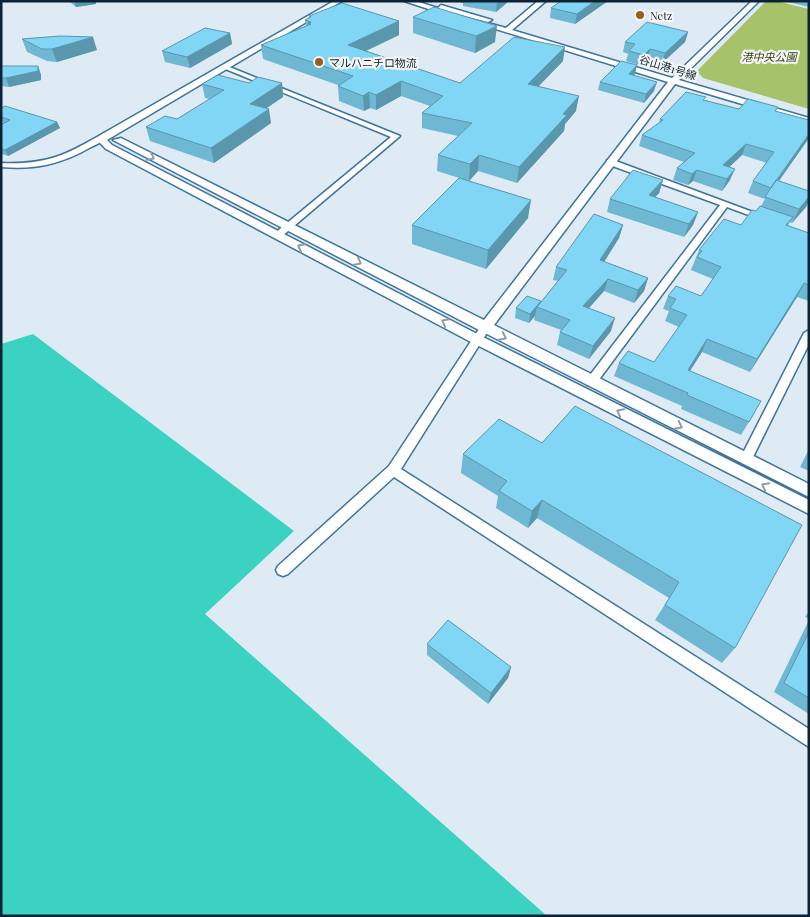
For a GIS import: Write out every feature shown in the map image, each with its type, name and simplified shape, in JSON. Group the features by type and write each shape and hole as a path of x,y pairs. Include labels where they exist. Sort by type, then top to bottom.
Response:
{"street":[{"path":"1,165 35,167 49,164 77,152 339,1"},
{"name":"谷山港1号線","path":"406,1 809,114"},
{"name":"谷山港1号線","path":"422,1 509,29"},
{"path":"509,29 543,1"},
{"path":"283,570 394,470 476,339 664,90 756,1"},
{"path":"226,67 396,136 278,235"},
{"name":"谷山港1号線","path":"676,78 809,121"},
{"path":"108,135 591,382 809,490"},
{"path":"108,135 102,140 108,147 476,339 809,508"},
{"path":"610,162 771,221"},
{"path":"591,382 724,204"},
{"path":"746,459 809,334"},
{"path":"394,470 809,739"}],"green space":[{"name":"港中央公園","path":"766,1 776,1 809,9 809,109 703,78 697,71"}],"shaded area":[{"path":"33,334 294,531 205,614 547,916 1,916 1,344"}],"building":[{"path":"561,1 595,1 577,14 551,8"},
{"path":"342,3 399,21 348,45 460,83 514,37 565,47 528,84 579,96 563,114 567,115 519,167 479,155 470,164 438,155 472,123 422,113 443,96 401,81 376,95 369,92 363,96 338,86 353,76 261,45 311,24 308,23 311,22 305,20 311,17 309,16"},
{"path":"434,7 497,26 476,36 413,17"},
{"path":"647,22 688,32 665,53 650,49 644,55 629,51 635,44 625,42"},
{"path":"205,28 230,33 187,57 162,51"},
{"path":"60,36 93,37 52,49 42,49 22,39"},
{"path":"621,61 637,65 629,74 657,82 646,94 600,82"},
{"path":"1,66 38,66 38,71 1,78"},
{"path":"218,75 249,83 258,77 282,83 250,104 269,109 211,148 146,127 165,116 177,119 224,90 202,84"},
{"path":"686,92 706,97 703,100 739,109 748,99 778,107 775,111 809,120 809,134 771,188 753,181 774,152 746,144 723,165 735,169 727,179 697,170 692,174 677,168 695,153 642,135 663,120 660,119"},
{"path":"5,106 57,122 5,150 1,149 1,125 10,120 1,117 1,108"},
{"path":"633,170 663,180 649,195 698,212 689,224 610,199"},
{"path":"459,178 531,200 488,250 412,225"},
{"path":"776,180 809,191 809,197 799,209 765,197"},
{"path":"760,206 793,217 786,225 809,233 809,285 804,283 757,359 707,339 688,370 761,401 749,422 619,363 628,351 654,362 687,315 670,308 676,299 668,296 676,286 701,296 721,267 697,257 702,251 699,250 724,219 741,225 752,210 756,211"},
{"path":"594,214 623,225 600,260 648,278 638,290 608,279 583,306 615,318 593,346 560,332 570,320 537,307 567,270 556,267"},
{"path":"527,296 541,301 530,314 516,308"},
{"path":"575,406 802,525 735,648 665,605 679,582 542,500 532,511 499,491 507,481 463,454 499,419 542,443"},
{"path":"448,620 511,667 491,693 427,644"},
{"path":"809,632 809,698 784,683"}],"place":[{"name":"Netz","path":"640,15"},
{"name":"マルハニチロ物流","path":"319,62"}]}
